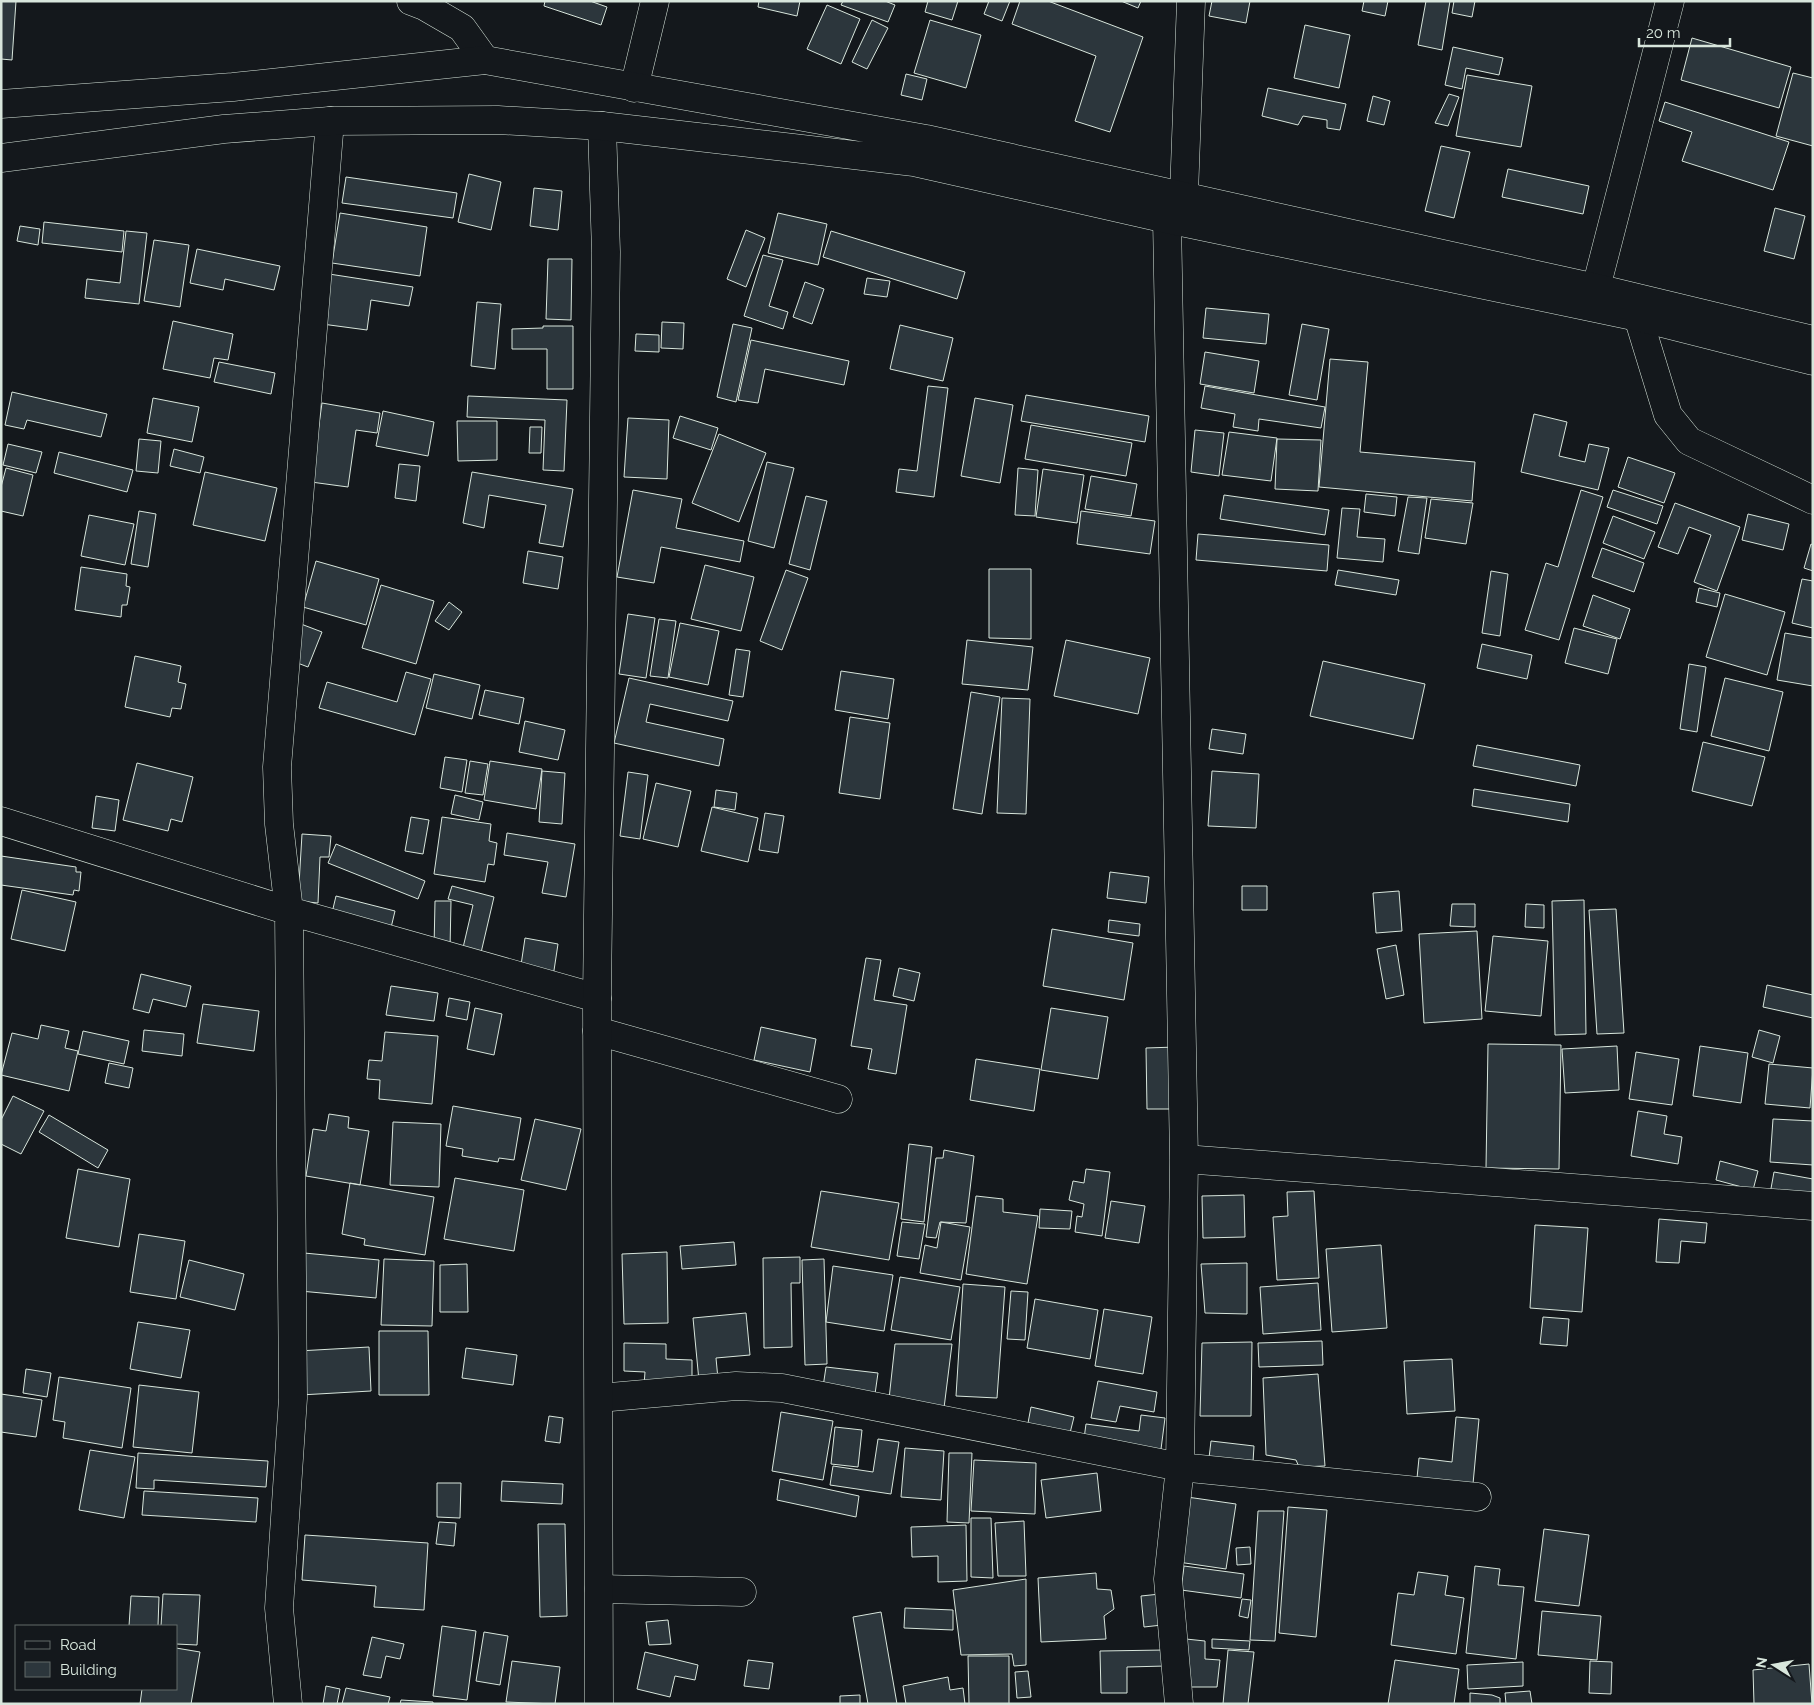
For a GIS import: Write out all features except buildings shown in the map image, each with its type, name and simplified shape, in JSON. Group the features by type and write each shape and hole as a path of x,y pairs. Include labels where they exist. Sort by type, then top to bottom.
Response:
{"street":[{"path":"411,1 424,6 462,28 485,60"},
{"path":"634,88 655,1"},
{"path":"1184,194 1190,1"},
{"path":"1596,288 1670,1"},
{"path":"1,104 233,87 485,60 926,139 1184,194 1596,288 1813,340"},
{"path":"1,158 224,129 330,121 498,120 602,126 914,162 1167,219 1524,295 1638,317 1813,361"},
{"path":"288,1704 279,1608 293,1398 289,911 279,824 277,767 330,121"},
{"path":"599,1704 597,998 606,252 602,126"},
{"path":"1167,219 1184,1159 1180,1467 1168,1579 1179,1704"},
{"path":"1638,317 1668,414 1689,441 1813,500"},
{"path":"1,821 289,911 597,998"},
{"path":"597,1031 838,1099"},
{"path":"1184,1159 1813,1206"},
{"path":"599,1398 736,1386 782,1388 1180,1467 1478,1496"},
{"path":"599,1589 742,1592"}]}
